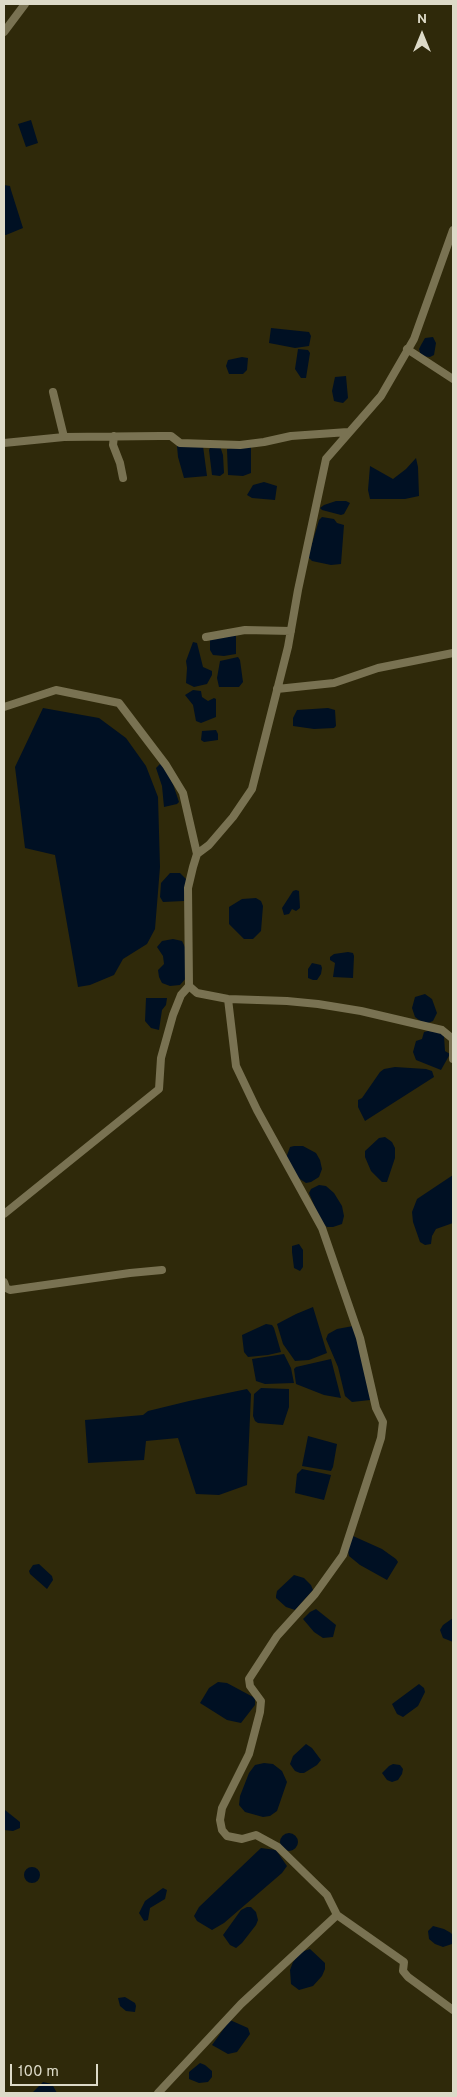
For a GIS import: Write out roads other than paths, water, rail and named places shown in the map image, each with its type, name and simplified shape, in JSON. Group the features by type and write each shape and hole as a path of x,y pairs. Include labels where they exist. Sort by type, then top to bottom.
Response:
{"street":[{"path":"4,32 25,4"},
{"path":"197,854 209,845 221,831 252,789 291,631 326,458 381,396 414,338 453,230"},
{"path":"407,349 453,379"},
{"path":"52,392 64,437"},
{"path":"4,443 64,437 171,436 180,443 240,444 264,442 291,436 348,432"},
{"path":"114,436 113,445 123,478"},
{"path":"206,637 245,630 291,631"},
{"path":"277,689 334,684 378,668 453,653"},
{"path":"4,707 56,690 119,703 166,765 183,793 197,854 188,888 189,986 181,995 173,1014 161,1058 159,1089 4,1214"},
{"path":"189,986 197,993 228,999 318,1004 361,1011 442,1030 453,1040 453,1059"},
{"path":"228,999 236,1066 257,1110 322,1228 360,1338 376,1408 383,1422 380,1438 343,1555 315,1594 277,1636 249,1679 250,1686 261,1701 260,1712 249,1754 222,1808 220,1820 222,1830 227,1836 242,1839 256,1836 278,1847 327,1895 337,1916 404,1962 403,1971 408,1977 453,2010"},
{"path":"4,1282 6,1288 10,1290 162,1270"},
{"path":"158,2093 241,2004 337,1916"}],"water":[{"path":"31,120 38,143 26,147 18,124"},
{"path":"4,185 10,186 23,228 6,235 4,235"},
{"path":"271,328 309,332 311,336 309,346 295,348 269,343"},
{"path":"433,337 436,343 434,355 430,357 421,356 419,349 425,338"},
{"path":"298,349 308,350 310,353 306,378 301,378 295,369"},
{"path":"242,357 248,358 247,370 243,374 229,374 226,366 228,360"},
{"path":"346,376 348,398 343,403 334,401 332,391 335,377"},
{"path":"177,446 203,446 207,476 184,478"},
{"path":"220,446 223,455 224,473 220,476 212,475 209,450 210,448"},
{"path":"251,447 251,473 243,476 228,475 227,449"},
{"path":"416,458 419,496 405,499 370,499 368,490 370,466 393,479"},
{"path":"264,482 277,486 275,500 252,498 247,495 253,485"},
{"path":"336,501 350,503 344,514 341,515 320,508 324,505"},
{"path":"322,517 334,519 337,523 344,525 341,564 331,565 312,561 308,557 319,520"},
{"path":"232,633 236,636 236,654 213,655 210,650 210,638"},
{"path":"193,642 197,643 203,667 212,671 207,684 194,687 186,683 186,661"},
{"path":"238,657 243,682 239,687 219,687 217,678 220,661"},
{"path":"193,690 201,691 202,697 208,701 216,699 216,717 201,723 196,721 193,705 185,695"},
{"path":"43,708 99,718 126,738 146,766 158,797 160,867 155,929 147,944 123,959 114,975 90,985 78,987 55,855 25,848 15,767"},
{"path":"328,708 335,710 336,726 334,728 314,729 293,726 293,718 297,710"},
{"path":"216,730 218,740 204,742 201,740 202,731"},
{"path":"160,764 164,767 173,784 179,802 177,804 164,807 162,786 156,768"},
{"path":"170,873 180,873 187,880 184,901 163,902 160,897 161,883"},
{"path":"293,891 299,891 300,908 296,911 292,909 289,914 284,915 282,908"},
{"path":"256,898 261,901 263,906 261,931 253,939 244,939 229,924 229,907 242,899"},
{"path":"173,939 182,941 187,951 187,977 180,985 170,986 162,983 159,977 158,970 164,964 163,956 157,947 162,941"},
{"path":"353,953 354,956 353,978 333,977 335,963 330,960 330,957 334,954"},
{"path":"312,963 321,965 322,968 317,980 308,978 308,969"},
{"path":"425,994 432,999 437,1013 433,1021 428,1023 423,1023 415,1017 412,1008 415,997"},
{"path":"146,998 167,998 166,1005 162,1010 159,1030 151,1028 145,1021"},
{"path":"424,1032 440,1032 444,1036 445,1051 450,1054 441,1070 416,1060 413,1052 416,1041 422,1039"},
{"path":"395,1067 426,1069 432,1071 434,1077 365,1121 358,1107 358,1100 362,1098 380,1072 384,1069"},
{"path":"385,1137 392,1142 395,1148 395,1158 387,1182 382,1182 371,1171 365,1157 365,1151 379,1138"},
{"path":"303,1146 316,1153 322,1169 319,1177 306,1183 297,1177 286,1158 290,1147"},
{"path":"453,1175 453,1223 436,1229 432,1236 431,1244 425,1245 420,1242 413,1222 412,1212 417,1199"},
{"path":"319,1185 326,1186 334,1193 342,1206 344,1216 342,1224 327,1227 321,1222 309,1193 311,1189"},
{"path":"299,1244 303,1250 303,1267 300,1271 294,1268 292,1252 292,1246"},
{"path":"313,1307 327,1353 309,1360 295,1361 283,1344 277,1324"},
{"path":"266,1324 272,1325 274,1328 281,1352 248,1357 244,1352 242,1335"},
{"path":"353,1326 371,1397 370,1400 352,1402 345,1396 338,1367 326,1339 328,1334 337,1329"},
{"path":"284,1354 291,1368 294,1383 265,1384 256,1381 252,1359"},
{"path":"331,1359 341,1398 324,1395 296,1384 294,1369 296,1367"},
{"path":"261,1388 289,1389 289,1407 283,1425 258,1423 255,1421 253,1416 254,1394"},
{"path":"247,1389 251,1394 247,1485 219,1495 196,1494 178,1438 146,1441 144,1460 88,1463 85,1420 143,1415 148,1411"},
{"path":"308,1436 337,1444 331,1471 302,1466"},
{"path":"302,1469 331,1475 324,1500 295,1493 297,1474"},
{"path":"353,1536 382,1549 396,1559 398,1562 387,1580 360,1565 349,1556 348,1550"},
{"path":"39,1564 52,1576 53,1580 47,1589 29,1571 33,1565"},
{"path":"294,1575 304,1578 313,1590 295,1610 286,1607 276,1598 277,1591"},
{"path":"316,1609 336,1625 333,1637 323,1638 314,1632 303,1619"},
{"path":"453,1618 453,1642 443,1638 440,1630 443,1625"},
{"path":"218,1682 227,1683 255,1698 255,1705 241,1723 227,1720 200,1703 209,1688"},
{"path":"419,1684 424,1688 425,1692 418,1706 403,1717 397,1714 392,1704"},
{"path":"306,1744 312,1748 321,1760 317,1765 304,1773 300,1773 295,1771 290,1764 293,1756"},
{"path":"273,1764 282,1771 287,1782 277,1811 270,1816 263,1817 245,1812 239,1805 240,1796 249,1773 255,1765"},
{"path":"393,1764 400,1765 403,1769 398,1780 392,1782 387,1780 382,1773"},
{"path":"5,1810 20,1822 20,1828 13,1831 4,1830"},
{"path":"289,1833 295,1836 298,1842 295,1848 289,1851 283,1848 280,1842 283,1836"},
{"path":"261,1848 276,1850 287,1866 282,1873 224,1923 212,1930 197,1921 194,1916 199,1907"},
{"path":"32,1867 38,1869 40,1875 38,1881 32,1883 26,1881 24,1875 26,1869"},
{"path":"163,1888 167,1890 165,1899 150,1908 148,1920 144,1921 139,1913 145,1901"},
{"path":"251,1907 256,1912 258,1920 242,1943 236,1948 230,1945 223,1935 241,1910"},
{"path":"433,1926 451,1933 453,1936 452,1944 443,1947 429,1939 428,1931"},
{"path":"310,1949 325,1963 325,1969 322,1976 313,1986 299,1990 291,1984 290,1970 293,1962 301,1952"},
{"path":"125,1997 135,2003 135,2012 126,2011 120,2006 118,1998"},
{"path":"230,2020 248,2028 250,2034 237,2052 228,2054 212,2045"},
{"path":"200,2063 212,2071 212,2077 208,2082 199,2083 189,2079 189,2072"},
{"path":"43,2082 52,2084 57,2093 32,2093"}]}
